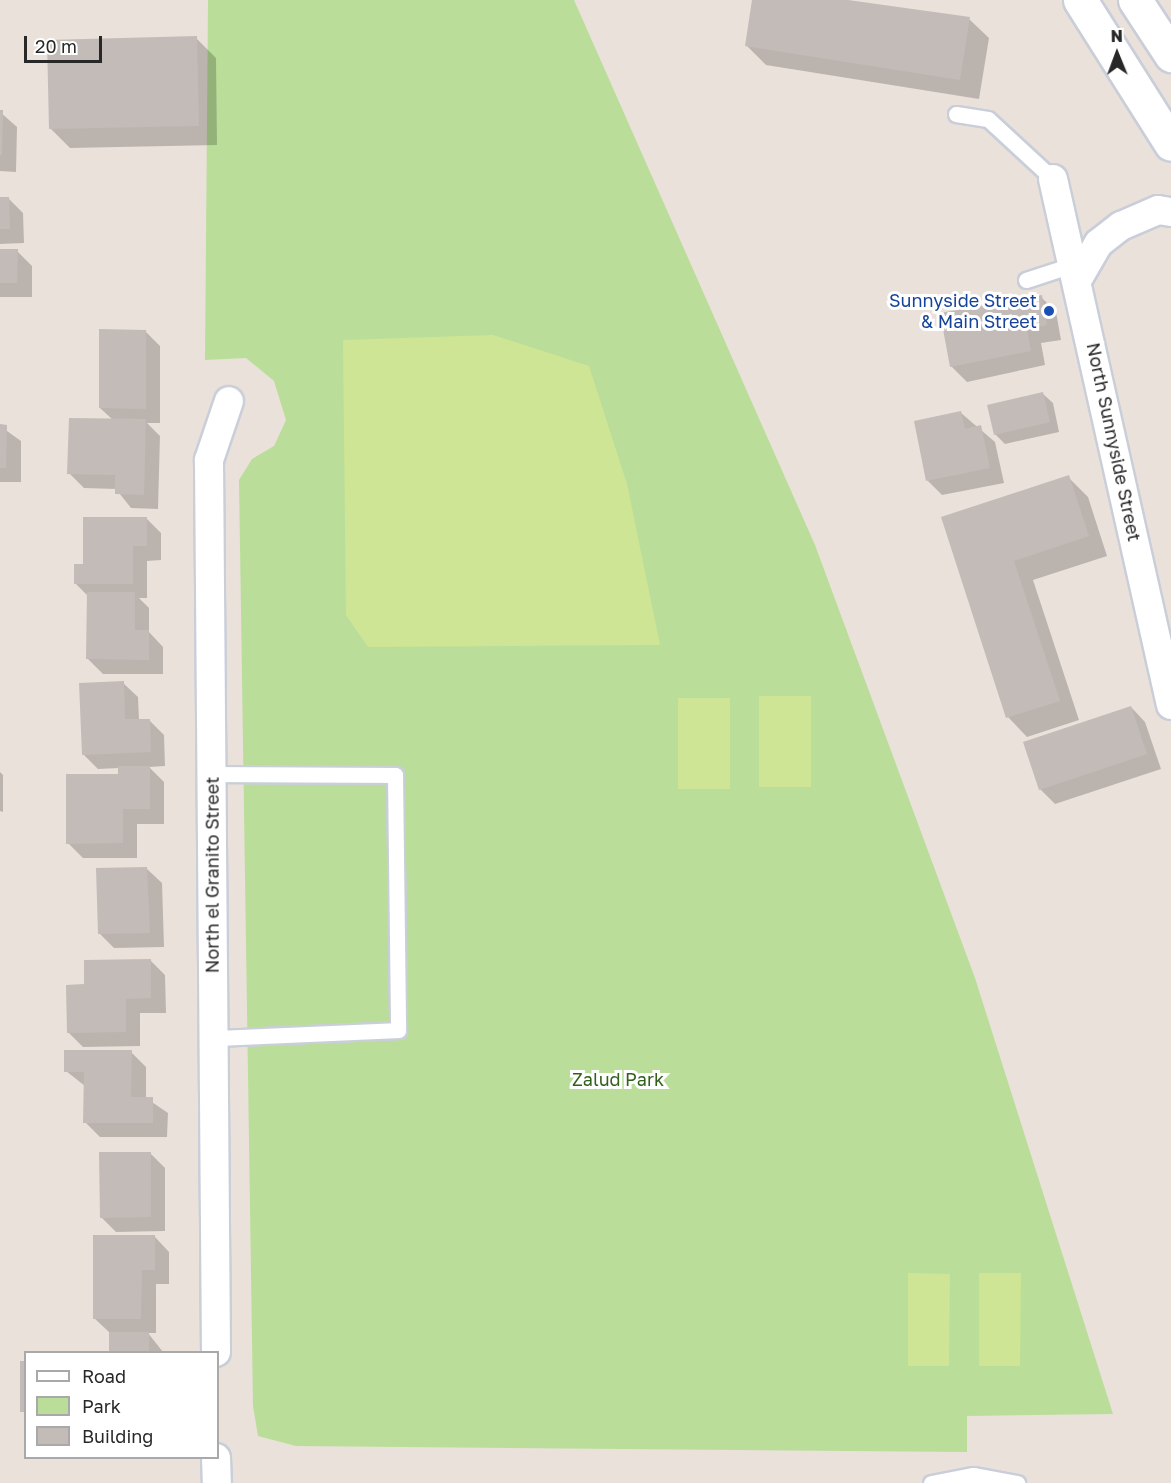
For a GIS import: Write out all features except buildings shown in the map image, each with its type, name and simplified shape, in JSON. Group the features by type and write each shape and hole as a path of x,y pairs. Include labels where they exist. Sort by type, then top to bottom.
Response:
{"main road":[{"path":"1080,0 1171,144"},
{"path":"1135,0 1171,55"}],"street":[{"name":"North Sunnyside Street","path":"1053,179 1162,631 1171,705"},
{"path":"1077,271 1099,243 1121,226 1158,210 1171,212"},
{"name":"North el Granito Street","path":"216,1351 209,460 229,401"},
{"path":"216,1459 217,1483"}],"lane":[{"path":"956,114 987,119 1053,179"},
{"path":"1026,280 1077,271"},
{"path":"211,774 394,775 398,1030 213,1038"},
{"path":"931,1483 973,1475 1017,1483"}],"green space":[{"name":"Zalud Park","path":"208,0 574,0 815,545 975,978 1113,1414 967,1416 967,1452 296,1446 258,1436 253,1406 239,480 252,459 274,446 286,420 274,381 246,358 205,360"},
{"path":"493,335 589,366 627,484 660,645 368,647 346,615 343,340"},
{"path":"759,696 811,696 811,787 759,787"},
{"path":"678,698 730,698 730,789 678,789"},
{"path":"908,1273 950,1274 949,1366 908,1366"},
{"path":"979,1273 1021,1273 1020,1366 979,1366"}],"place":[{"name":"Sunnyside Street & Main Street","path":"1049,311"}]}
